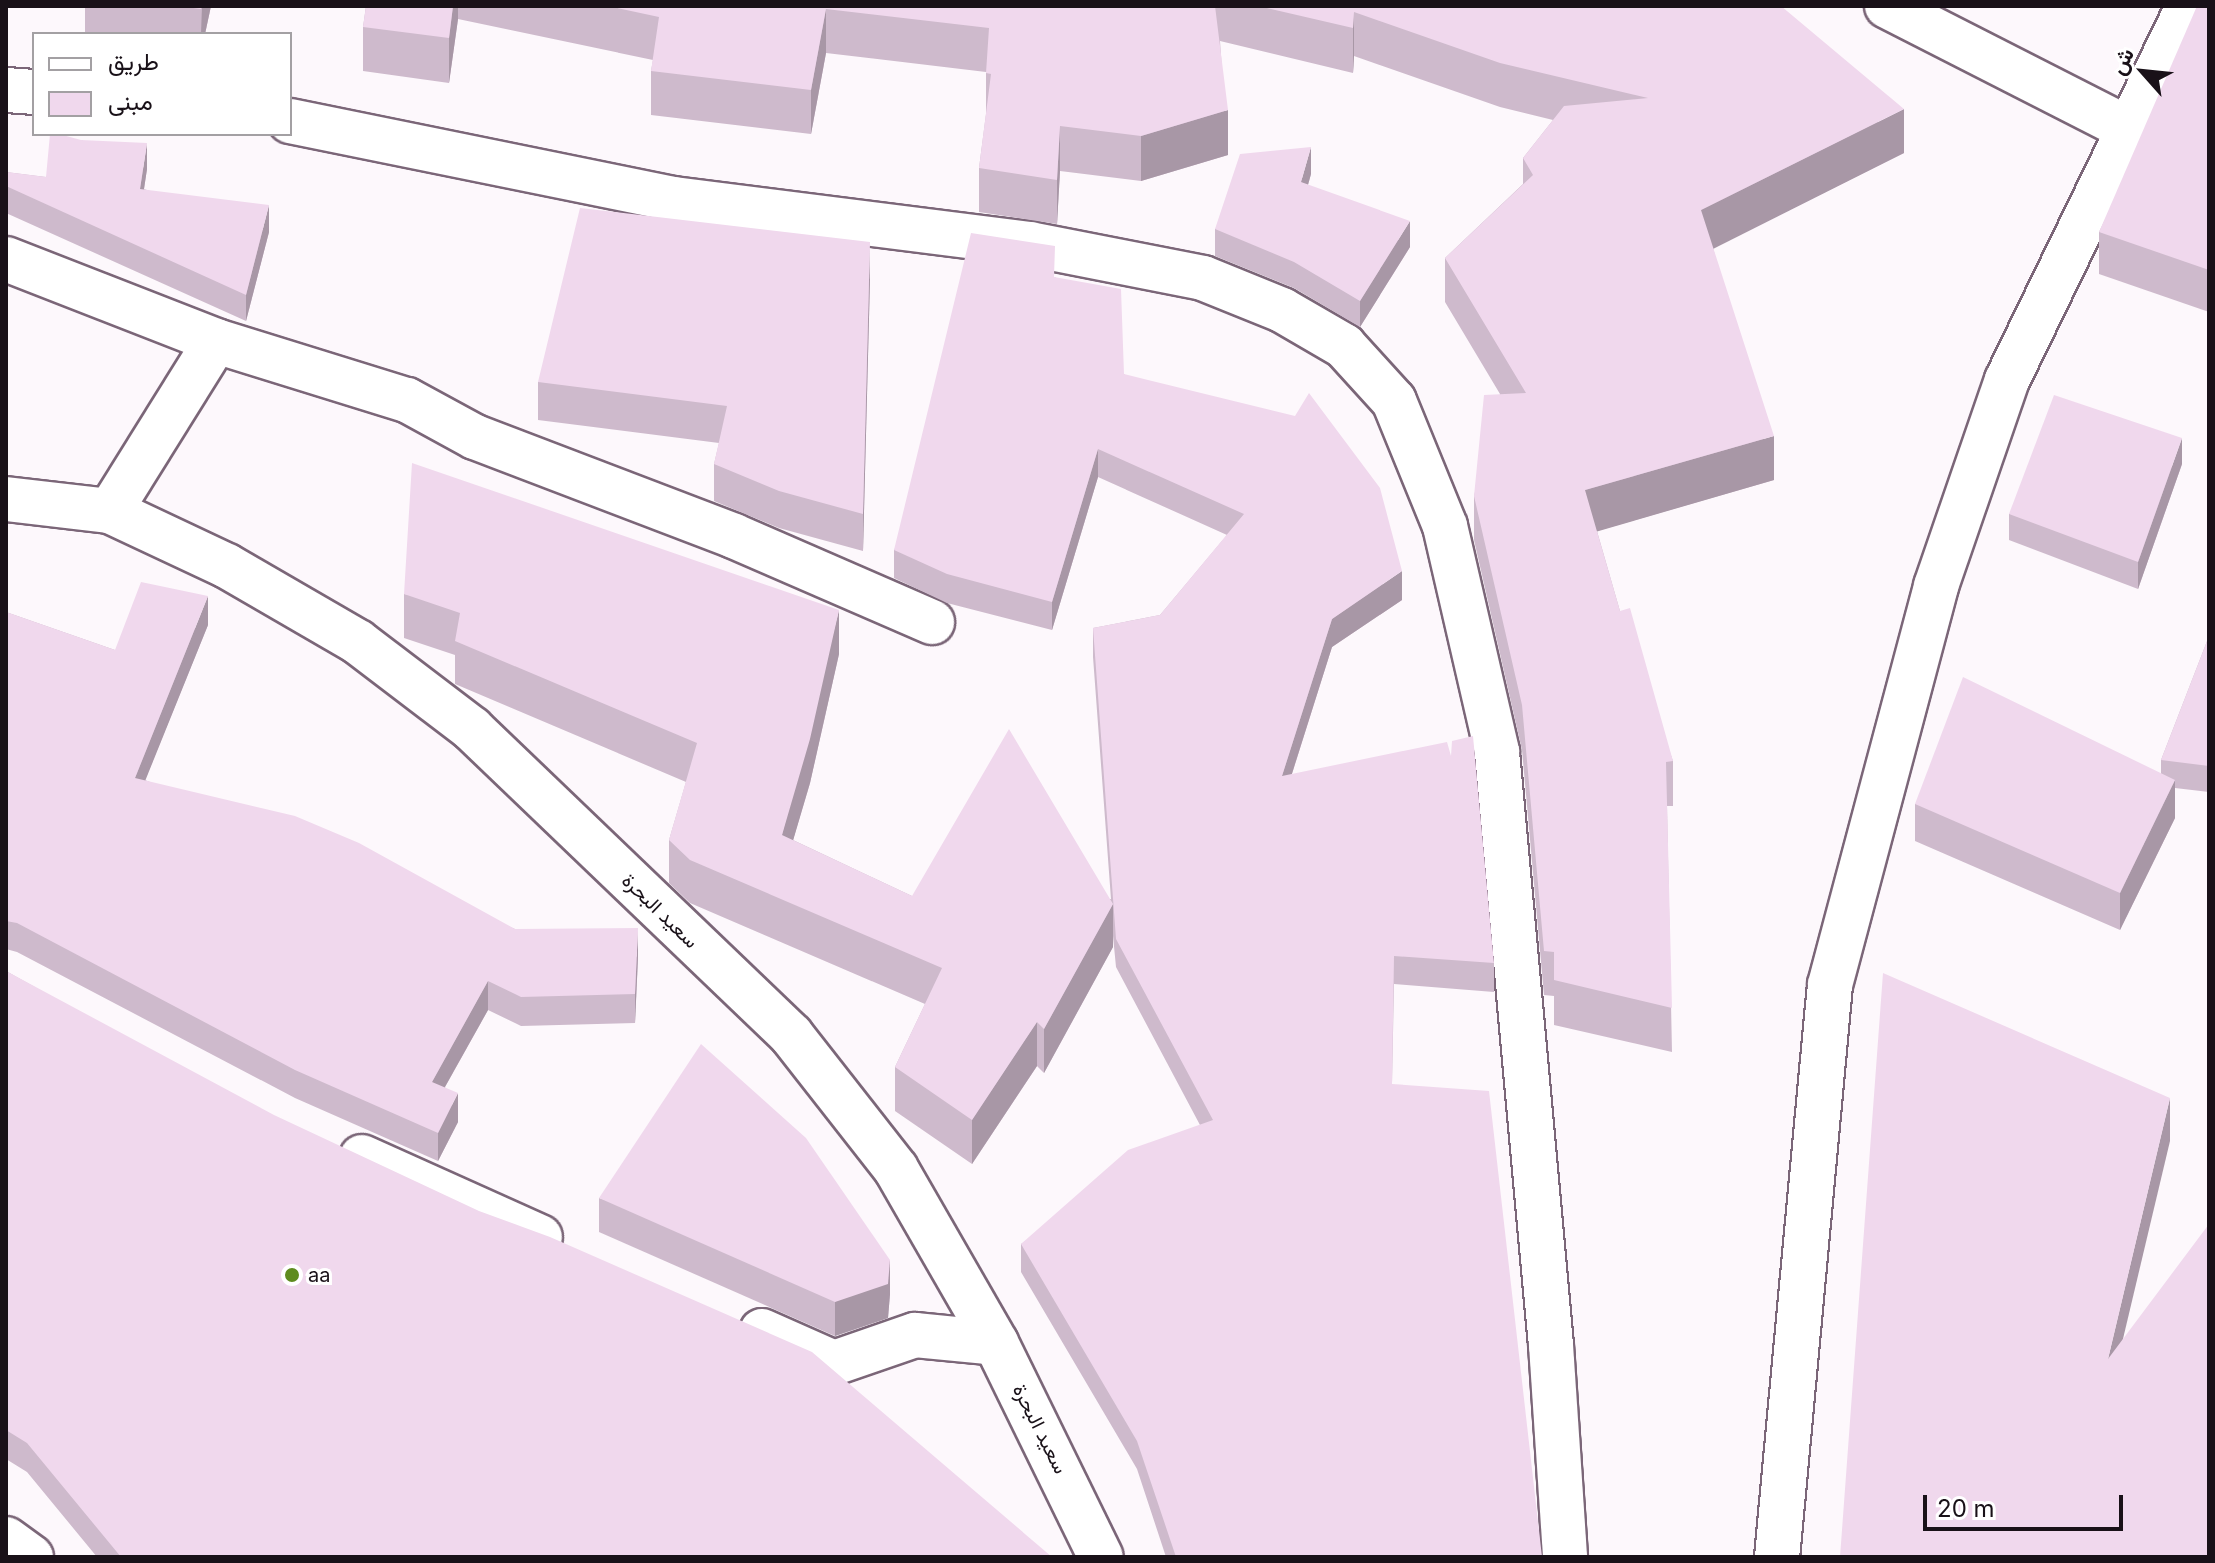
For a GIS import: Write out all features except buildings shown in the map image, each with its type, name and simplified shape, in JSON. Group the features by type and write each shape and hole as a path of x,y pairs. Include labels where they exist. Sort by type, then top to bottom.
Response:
{"street":[{"path":"1887,6 2126,128"},
{"path":"1777,1557 1830,985 1936,586 2002,394 2126,128 2189,6"},
{"path":"6,90 32,92"},
{"path":"292,121 674,199 1030,244 1203,278 1282,310 1344,346 1394,401 1445,526 1497,752 1551,1345 1565,1557"},
{"path":"6,259 216,341 407,400 475,437 734,536 932,622"},
{"path":"110,511 216,341"},
{"name":"سعيد البحرة","path":"6,499 110,511 227,566 345,634 472,729 791,1035 896,1169 996,1343 1078,1501 1101,1557"},
{"path":"325,1140 572,1250"},
{"path":"724,1315 834,1363 915,1335 996,1343"},
{"path":"6,1539 31,1557"}],"place":[{"name":"aa","path":"292,1275"}]}
